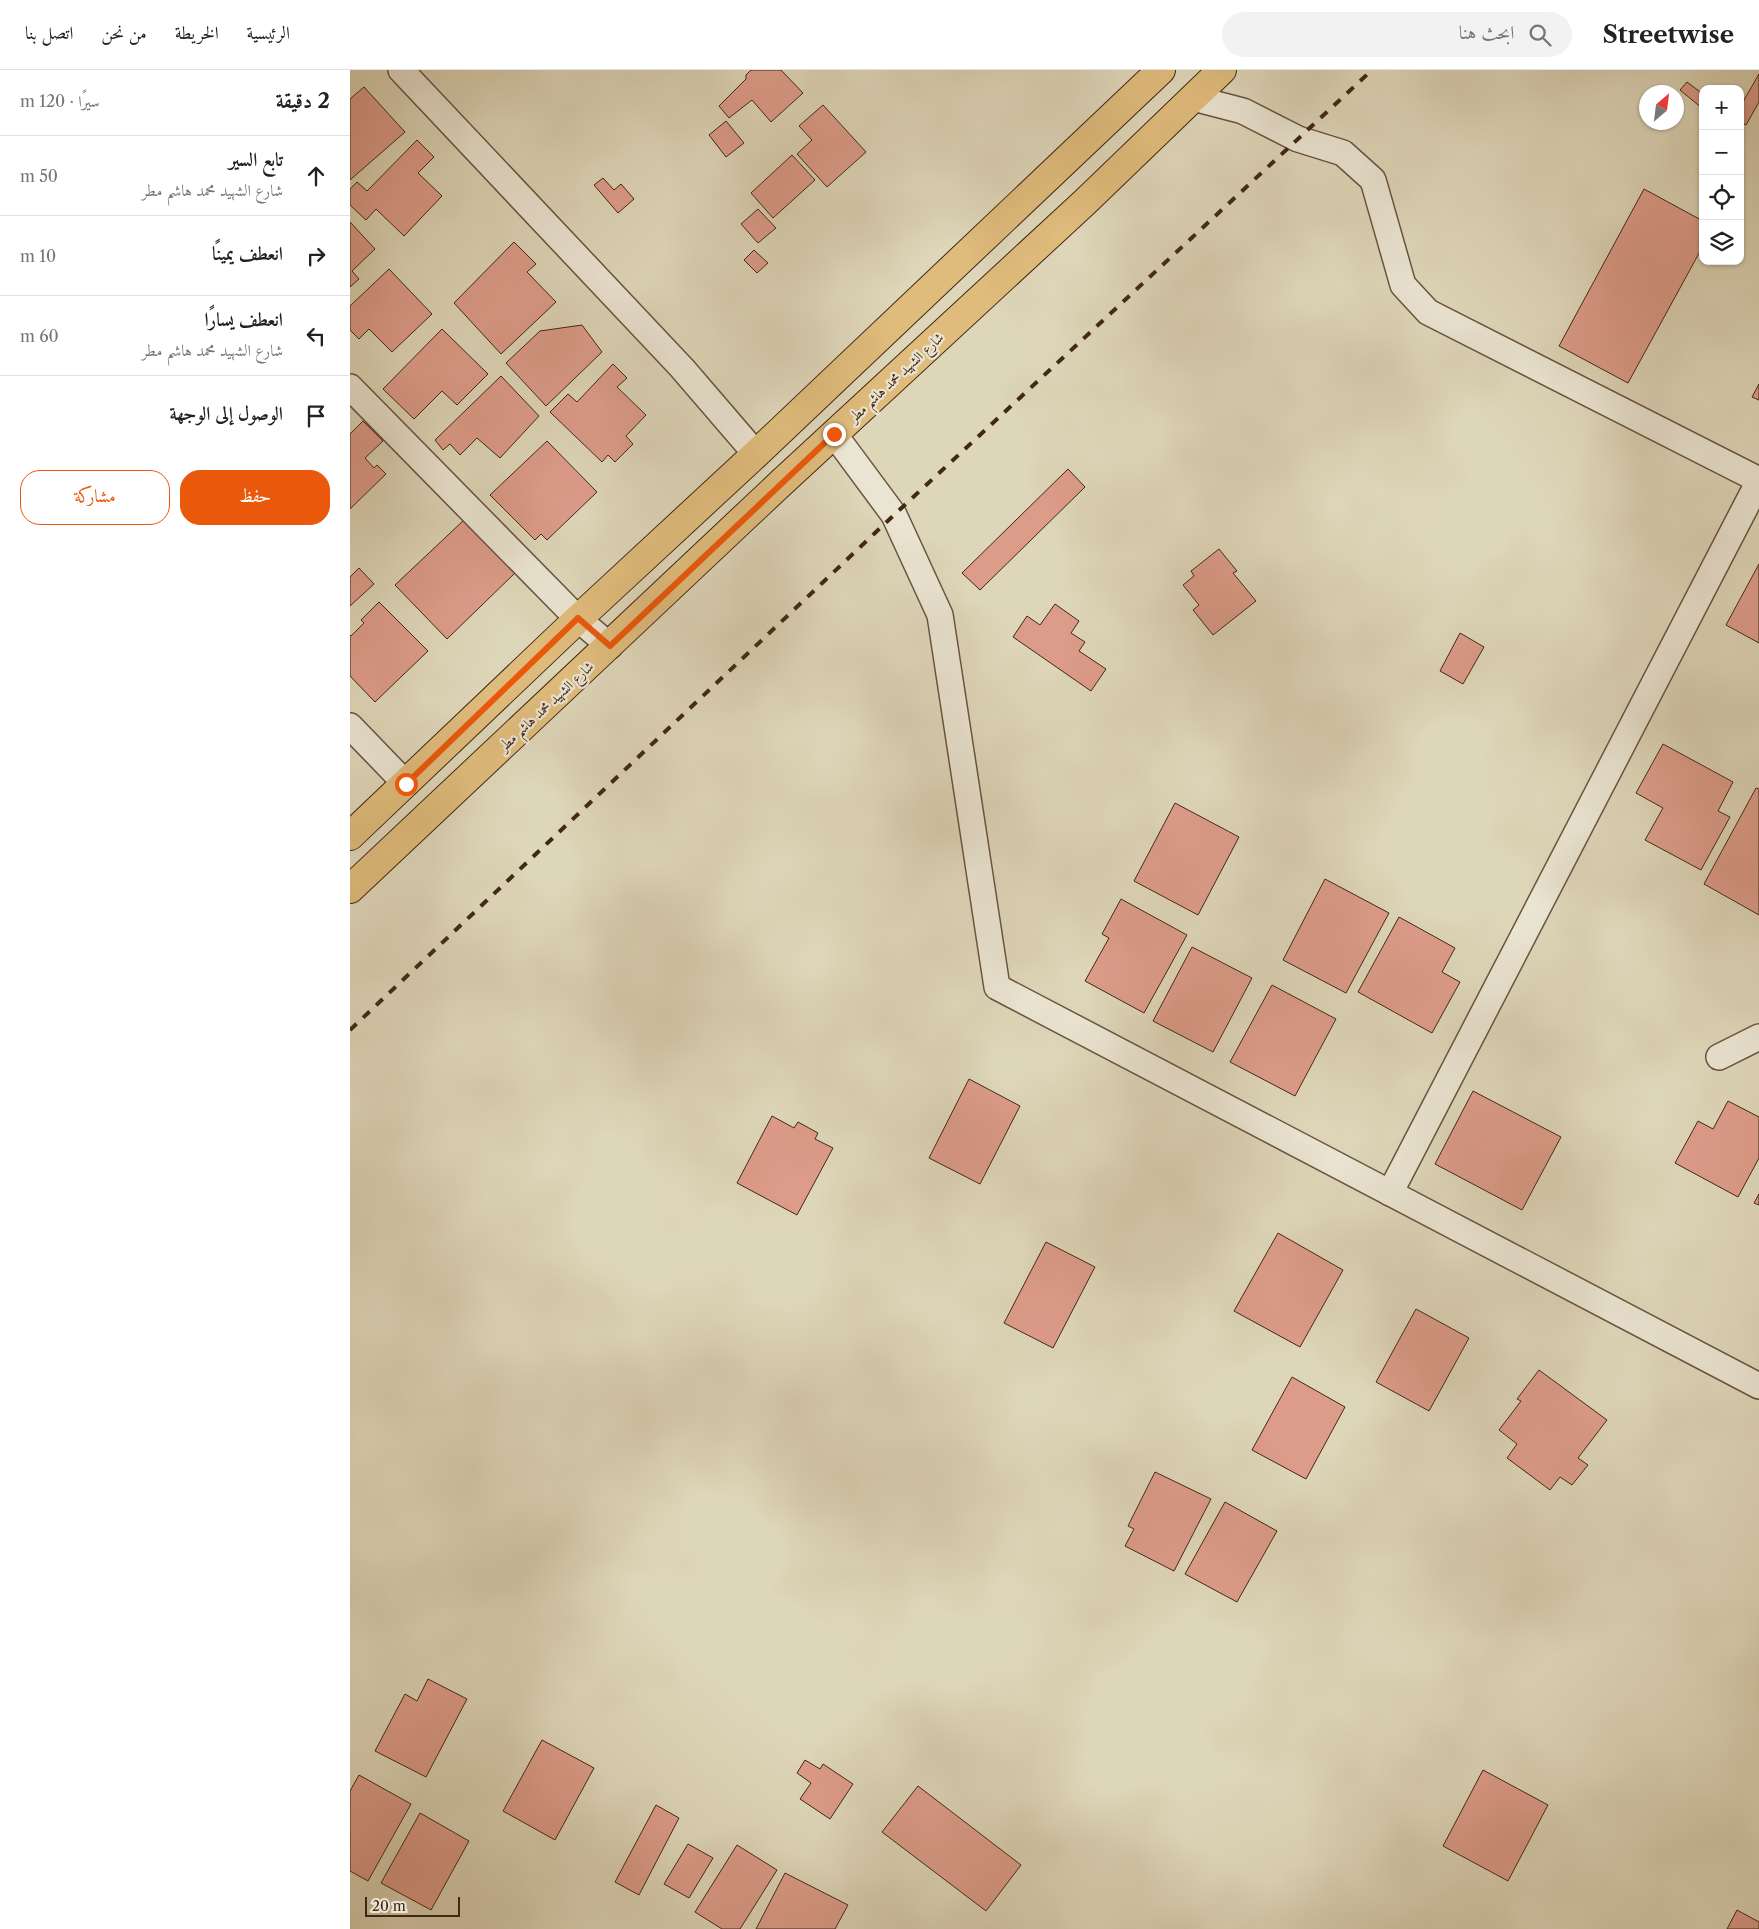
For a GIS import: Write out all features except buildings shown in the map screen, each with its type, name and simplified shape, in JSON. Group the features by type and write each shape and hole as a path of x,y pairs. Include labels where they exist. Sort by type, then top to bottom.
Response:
{"main road":[{"path":"350,836 578,618 756,454 1161,70"},
{"name":"شارع الشهيد محمد هاشم مطر","path":"350,889 1222,70"}],"street":[{"path":"401,70 682,368 756,454"},
{"path":"1193,98 1243,111 1298,139 1343,153 1373,180 1403,285 1428,312 1759,480 1390,1193"},
{"path":"350,387 578,618 610,646"},
{"path":"834,434 894,515 940,615 997,987 1759,1386"},
{"path":"350,726 406,784"},
{"path":"1719,1057 1759,1037"}],"railway":[{"path":"350,1030 894,515 1372,70"}],"route":[{"path":"406,784 578,618 610,646 834,434"}]}
